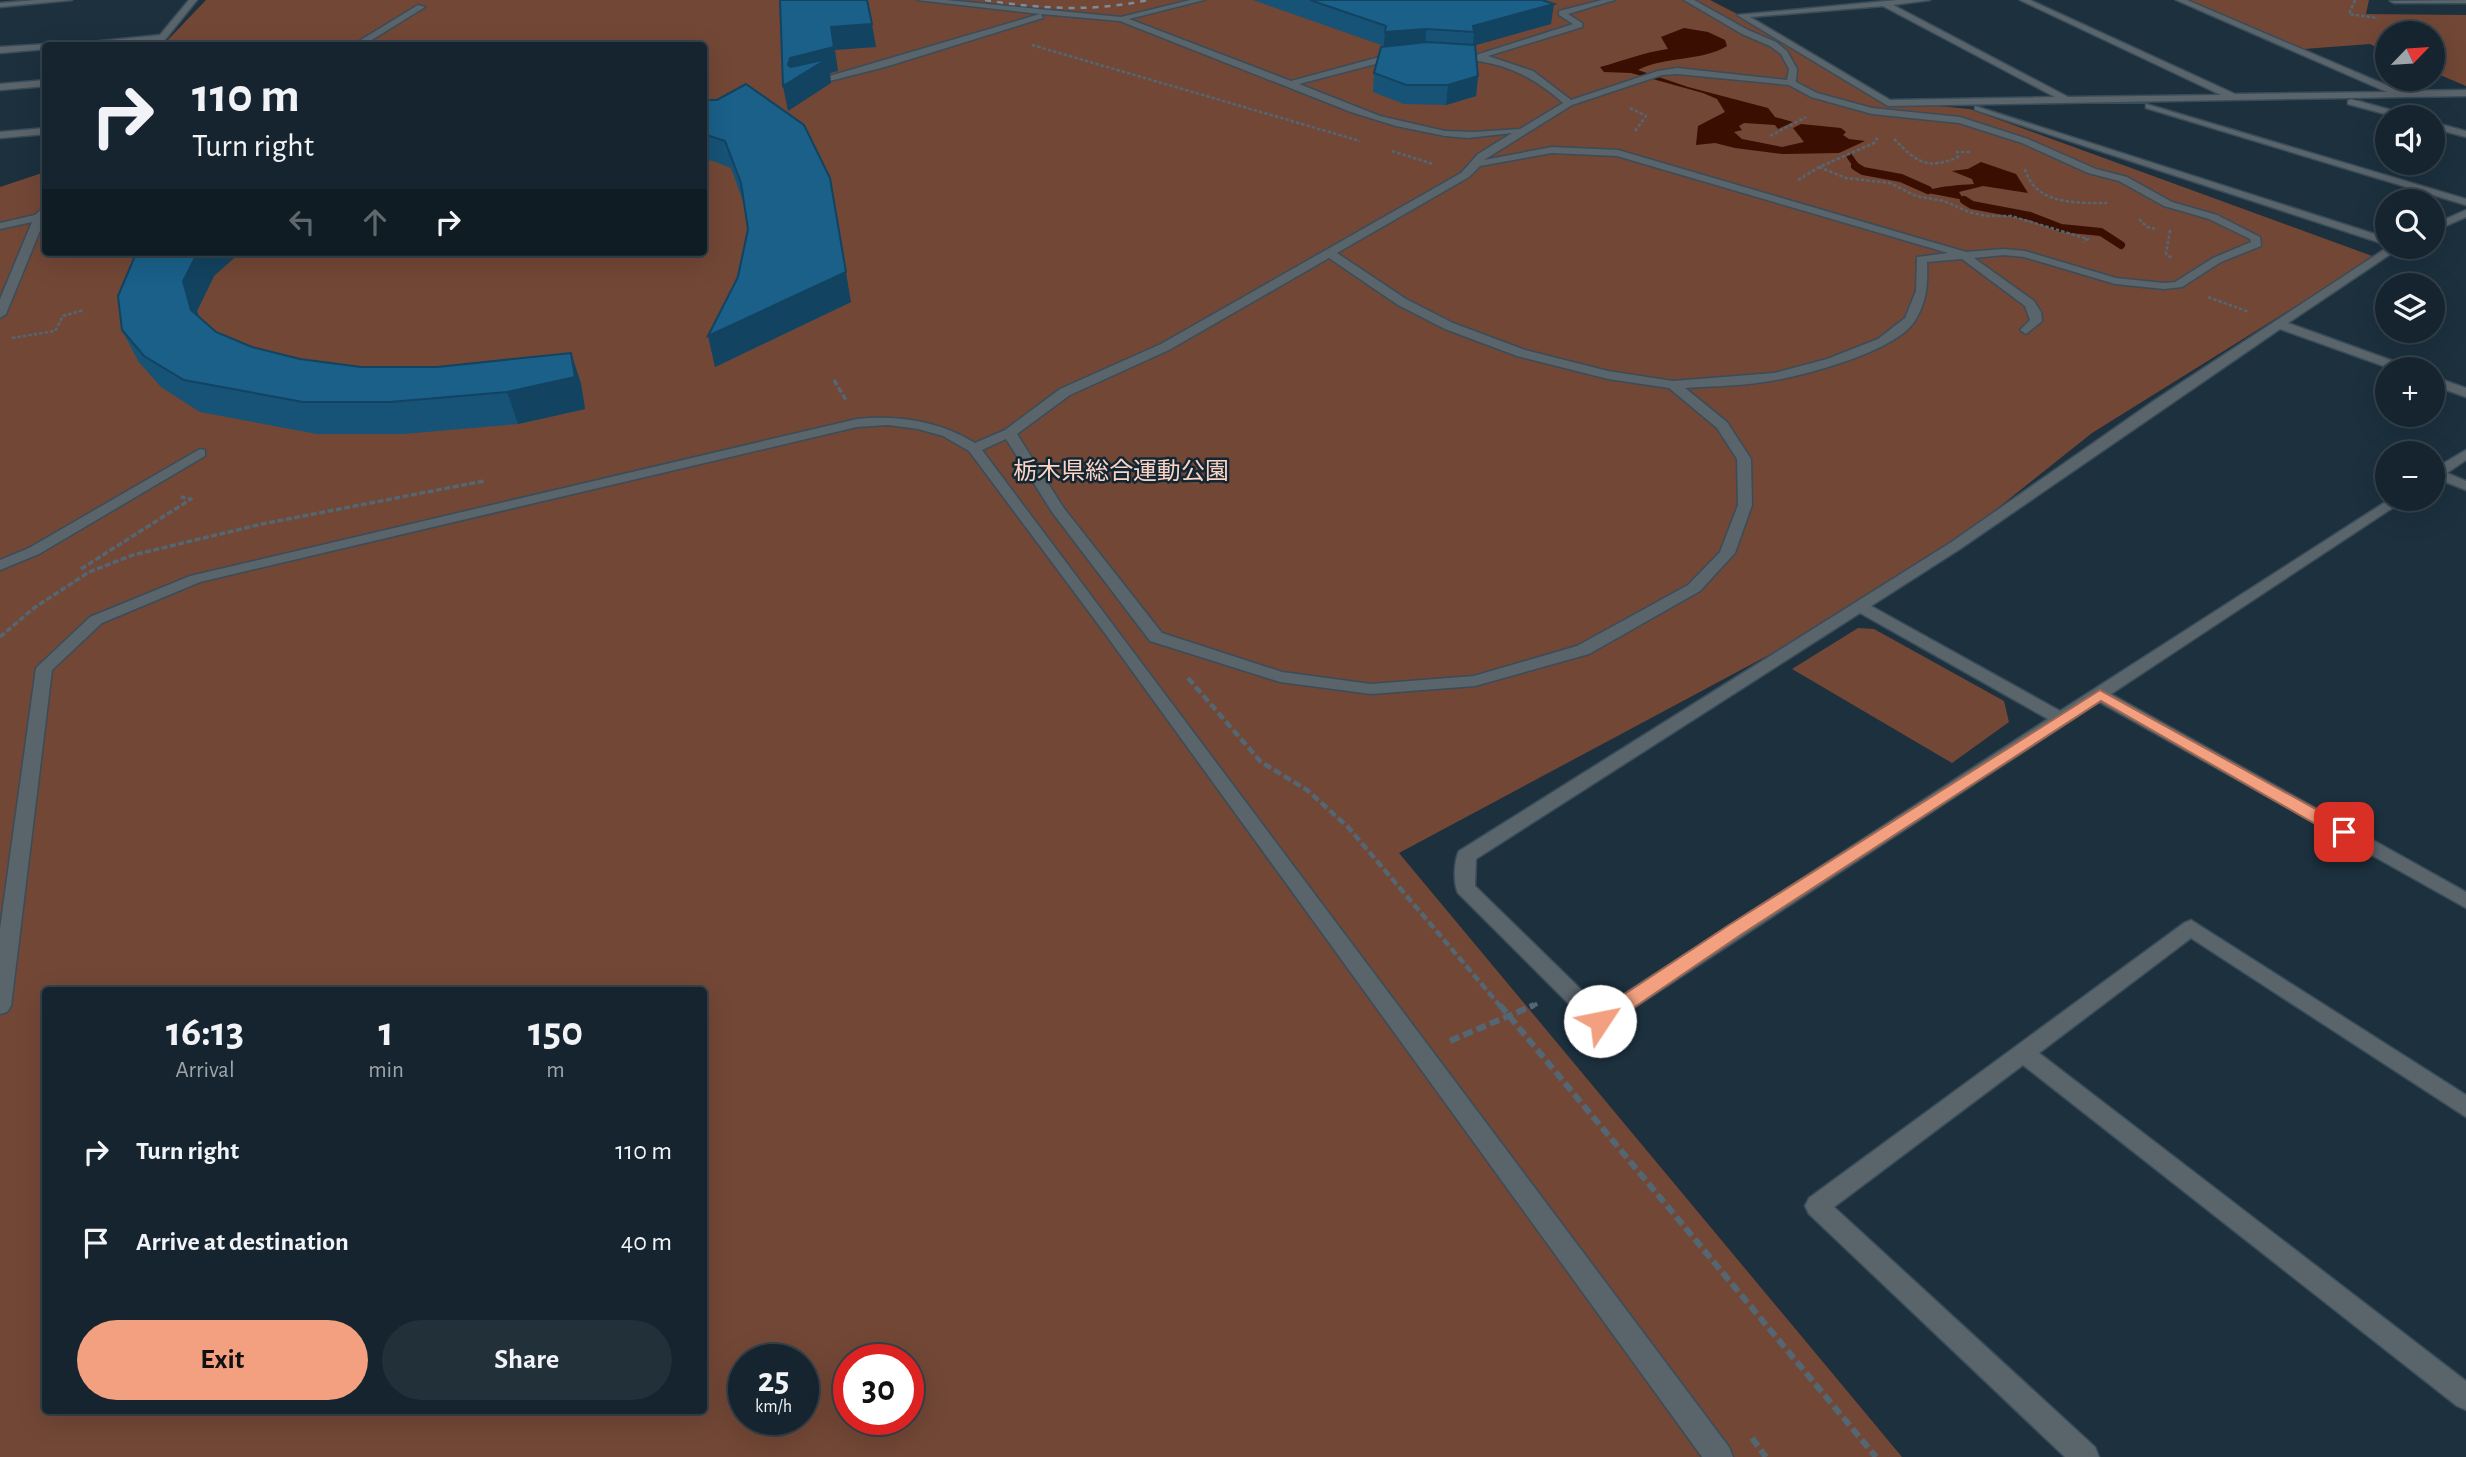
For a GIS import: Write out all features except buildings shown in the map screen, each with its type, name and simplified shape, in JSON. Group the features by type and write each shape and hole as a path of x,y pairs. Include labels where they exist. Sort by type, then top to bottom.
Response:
{"street":[{"path":"0,5 68,0"},
{"path":"138,42 158,41 193,0"},
{"path":"921,0 1121,19 1378,119 1447,134 1472,144 1479,160"},
{"path":"1121,19 1200,0"},
{"path":"1474,58 1579,25 1562,13 1611,0"},
{"path":"1688,0 1745,32 1773,44 1784,53 1793,69 1791,83"},
{"path":"1926,0 1741,15 1888,103 2133,101 2466,93"},
{"path":"2024,0 2237,99"},
{"path":"2180,0 2403,95"},
{"path":"2394,1 2466,1"},
{"path":"1885,4 2070,102"},
{"path":"362,42 421,7"},
{"path":"798,87 845,77 1050,12"},
{"path":"0,50 42,46"},
{"path":"1290,84 1387,58 1416,56"},
{"path":"1444,56 1492,60 1537,75 1569,103"},
{"path":"974,448 1010,433 1065,392 1165,348 1328,252 1465,174 1479,160 1522,130 1569,103 1650,76 1677,71 1791,83 1832,100 1892,115 1946,117 1999,131 2092,171 2123,179 2168,204 2213,217 2255,237 2258,244 2201,268 2178,285 2116,281 2017,253 1962,254 1921,259 1922,291 1910,320 1882,342 1831,362 1774,377 1673,385 1608,375 1521,354 1448,326 1402,302 1328,252"},
{"path":"0,87 42,83"},
{"path":"2331,96 2375,108"},
{"path":"2133,101 2466,202"},
{"path":"1965,103 2375,238"},
{"path":"2445,128 2466,134"},
{"path":"1447,134 1469,135 1522,130"},
{"path":"0,135 42,131"},
{"path":"1479,160 1552,150 1618,153 1962,254 2030,304 2036,321 2026,330"},
{"path":"0,219 42,213"},
{"path":"0,226 42,213"},
{"path":"0,314 42,213"},
{"path":"2445,223 2466,213"},
{"path":"2377,259 1861,607 1466,856 1465,888 1600,1021 1735,929 2381,511"},
{"path":"2279,324 2375,359"},
{"path":"1010,433 1057,509 1156,637 1280,677 1370,689 1475,681 1583,650 1693,589 1727,553 1745,505 1744,459 1723,425 1673,385"},
{"path":"2445,385 2466,393"},
{"path":"0,1006 44,668 96,620 195,579 860,422 896,421 953,434 974,448 1107,625 1719,1457"},
{"path":"0,565 34,551 200,453"},
{"path":"2445,468 2466,454"},
{"path":"2445,479 2466,486"},
{"path":"1861,607 2062,719"},
{"path":"2100,695 2466,901"},
{"path":"2085,1457 1817,1206 2191,928 2466,1107"},
{"path":"2024,1054 2466,1397"}],"path":[{"path":"988,32 1368,144"},
{"path":"1598,93 1646,116 1635,129 1636,136"},
{"path":"1892,115 1897,126 1886,133 1898,142 1907,155 1926,164 1949,161 1958,157 1957,152 1976,153"},
{"path":"1798,180 1819,167 1874,143 1877,138 1872,132"},
{"path":"2032,144 2036,152 2021,156 2015,163 2025,169 2025,180 2034,190 2077,204 2111,203"},
{"path":"1381,148 1465,174"},
{"path":"1819,167 1846,178 1890,183 1916,195 1944,201 1969,212 1986,216 2011,215 2088,239 2086,242 2075,243"},
{"path":"1788,178 1808,184"},
{"path":"2168,204 2156,220 2171,226 2166,254 2183,264 2201,268"},
{"path":"2137,218 2147,227 2170,233"},
{"path":"2178,285 2279,324"},
{"path":"0,340 55,331 63,316 83,310"},
{"path":"0,637 34,608 89,572 133,555 178,542 490,480"},
{"path":"81,569 89,572"},
{"path":"1156,637 1261,762 1307,790 1348,827 1509,1015 1876,1457"},
{"path":"1446,1042 1509,1015"}],"green space":[{"name":"栃木県総合運動公園","path":"206,0 1710,0 1884,101 1970,109 2375,257 2092,433 1905,582 1399,853 1902,1457 0,1457 0,187 42,173 42,256 707,256 707,42 166,42"},
{"path":"2186,0 2369,0 2366,14 2466,15 2466,86 2445,77 2445,21 2375,21 2375,46 2370,44 2304,49"},
{"path":"1858,628 1874,629 2004,701 2009,722 1952,763 1792,669"}],"shaded area":[{"path":"1684,28 1708,32 1725,40 1727,46 1707,54 1660,62 1638,70 1688,87 1768,108 1775,117 1793,122 1778,129 1775,125 1744,123 1739,126 1742,130 1734,132 1742,139 1782,147 1804,142 1793,128 1801,124 1841,128 1846,132 1843,135 1849,139 1865,141 1839,153 1783,154 1715,143 1696,145 1698,126 1725,112 1717,99 1631,73 1604,72 1600,67 1668,49 1661,37"},
{"path":"1981,162 2016,174 2028,193 1983,186 1959,192 1964,200 1928,193 1928,190 1974,184 1972,179 1952,171 1968,169"}],"waterway":[{"path":"1850,157 1857,167"},
{"path":"1855,166 1863,171 1901,178 1928,190"},
{"path":"1964,200 1972,205 2030,216 2061,228 2101,232 2121,245"}],"railway":[{"path":"985,0 1067,8 1148,0"}],"route":[{"path":"1600,1021 1735,929 2100,695 2344,832"}]}
